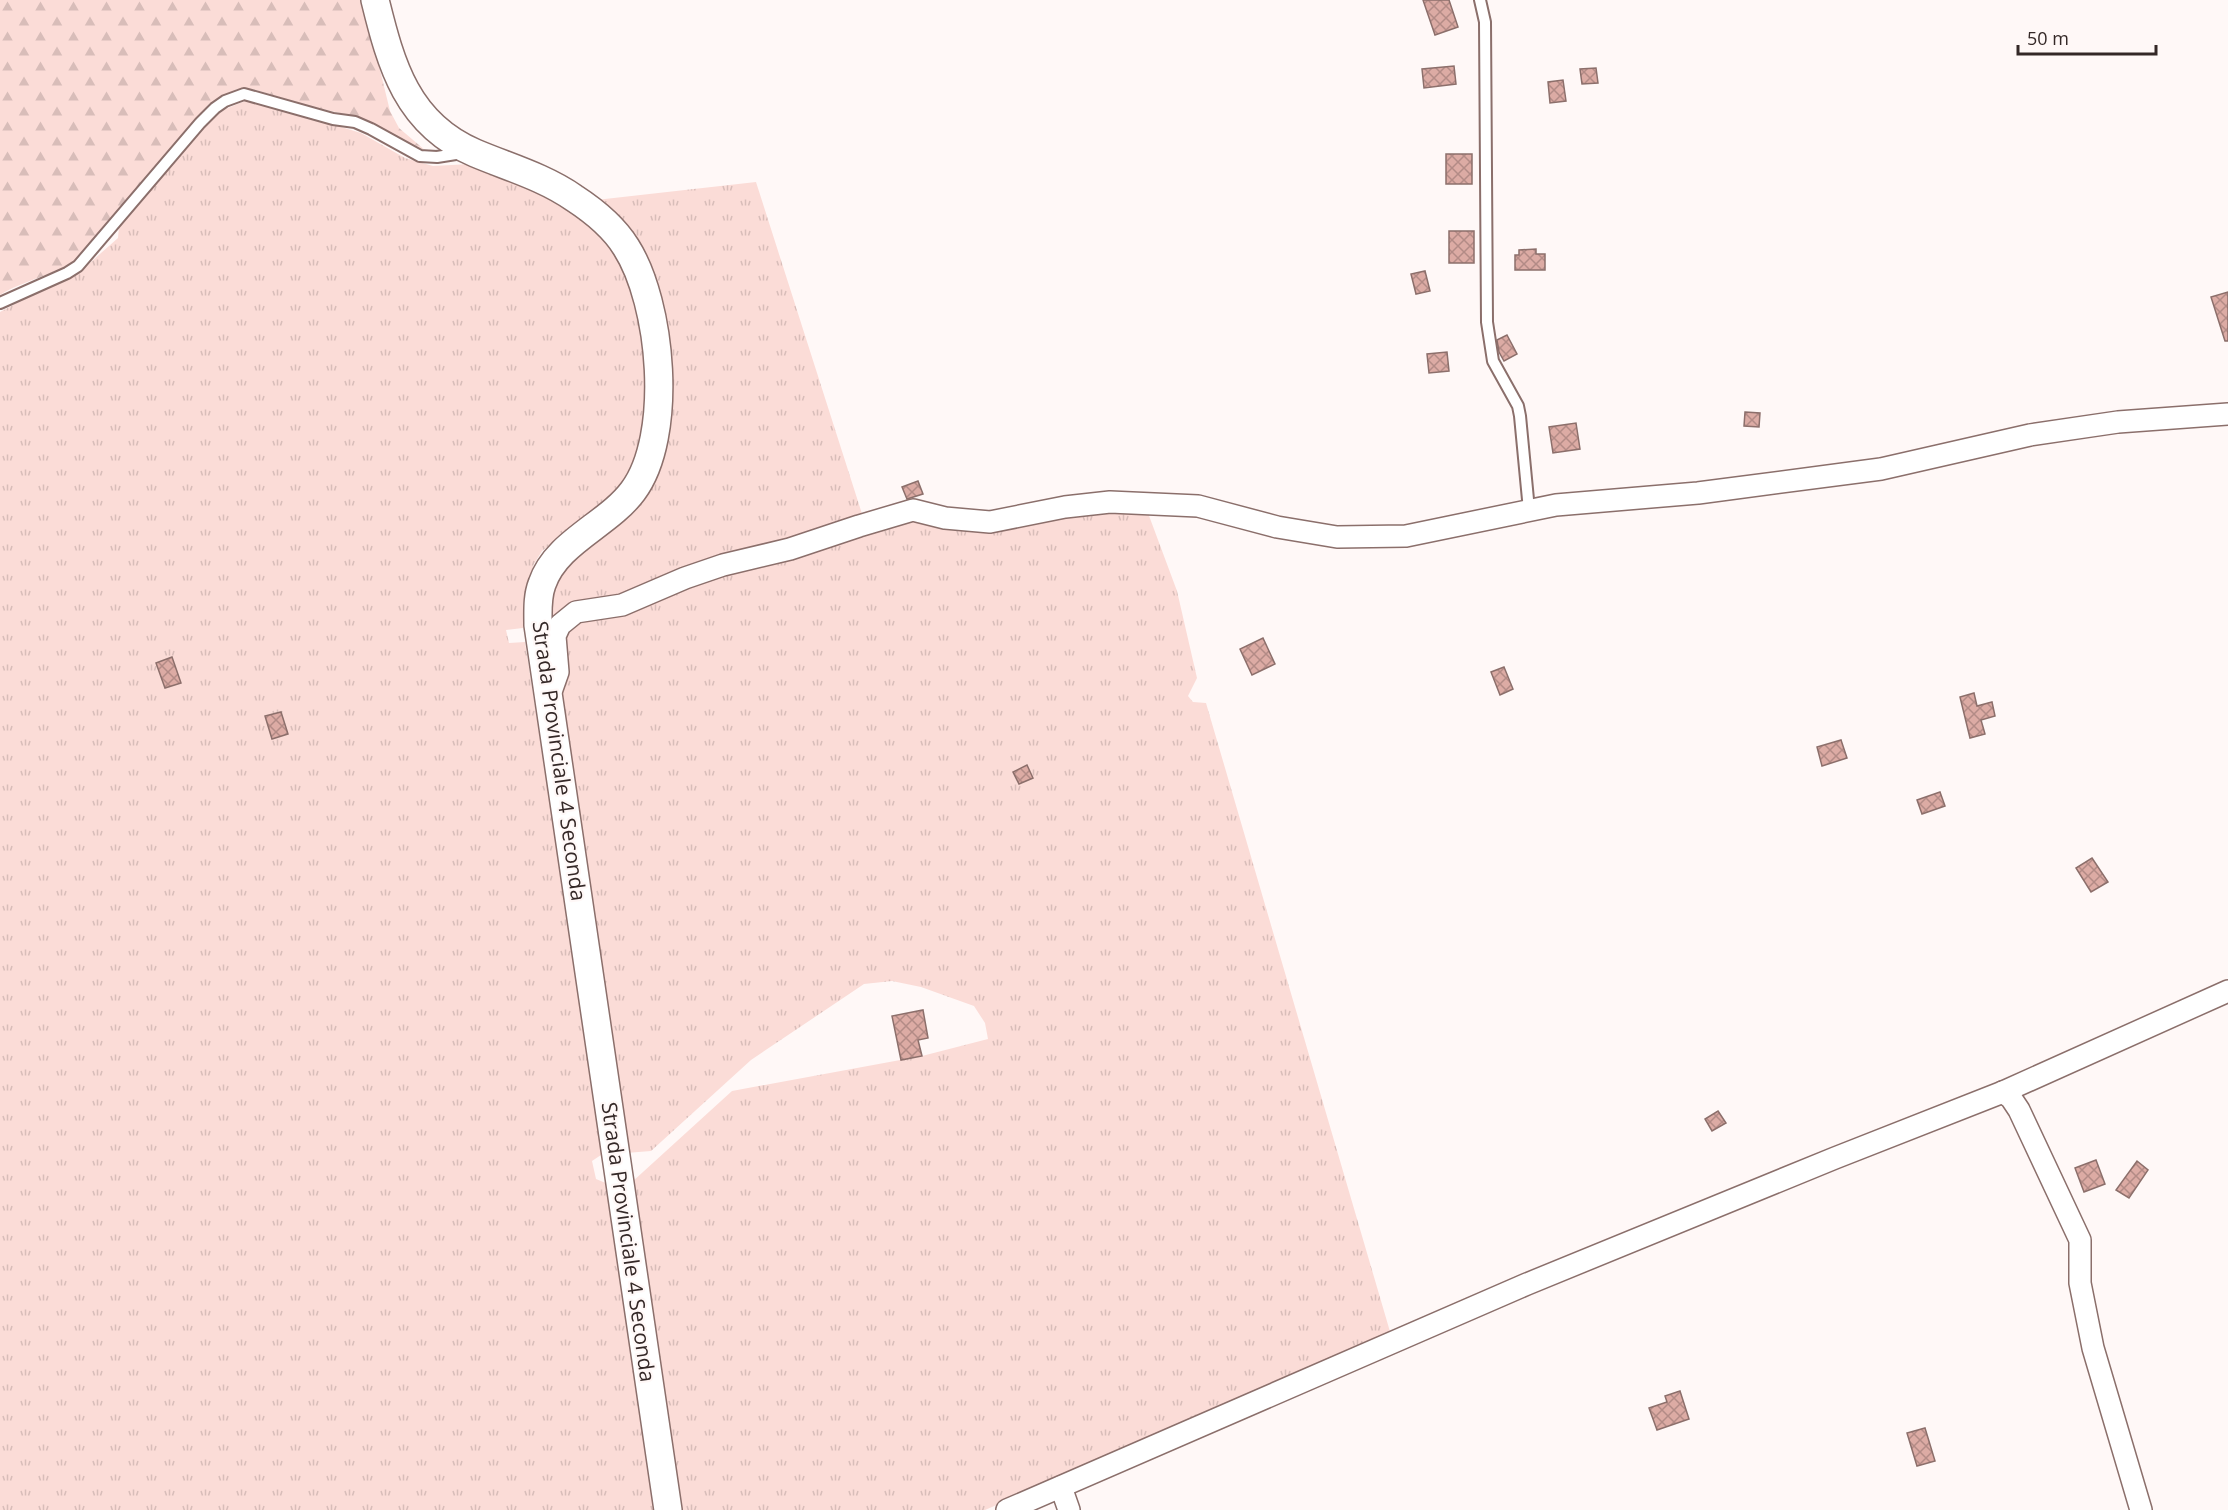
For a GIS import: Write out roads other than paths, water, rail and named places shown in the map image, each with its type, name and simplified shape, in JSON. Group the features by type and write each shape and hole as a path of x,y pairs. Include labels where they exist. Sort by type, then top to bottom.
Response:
{"street":[{"name":"Strada Provinciale 4 Seconda","path":"375,0 396,74 409,99 426,118 448,138 471,151 545,181 593,211 613,230 626,247 640,272 649,296 655,329 658,403 651,451 643,475 633,492 618,507 558,558 542,584 538,602 538,625 668,1510"},
{"path":"548,698 558,672 555,636 560,625 576,612 622,605 685,578 723,565 790,549 913,510 945,518 990,522 1065,507 1110,502 1198,506 1277,527 1337,537 1406,536 1556,506 1774,484 1881,469 2030,435 2118,422 2228,414"},
{"path":"1006,1510 1527,1284 1835,1158 2004,1092 2228,991"},
{"path":"2004,1092 2019,1110 2080,1240 2080,1283 2093,1348 2141,1510"},
{"path":"1061,1486 1069,1510"}],"lane":[{"path":"1480,0 1485,22 1487,322 1493,361 1518,406 1529,510"},
{"path":"0,303 78,266 200,123 215,108 235,96 244,94 255,96 313,114 355,122 420,156 436,157 471,151"}]}
